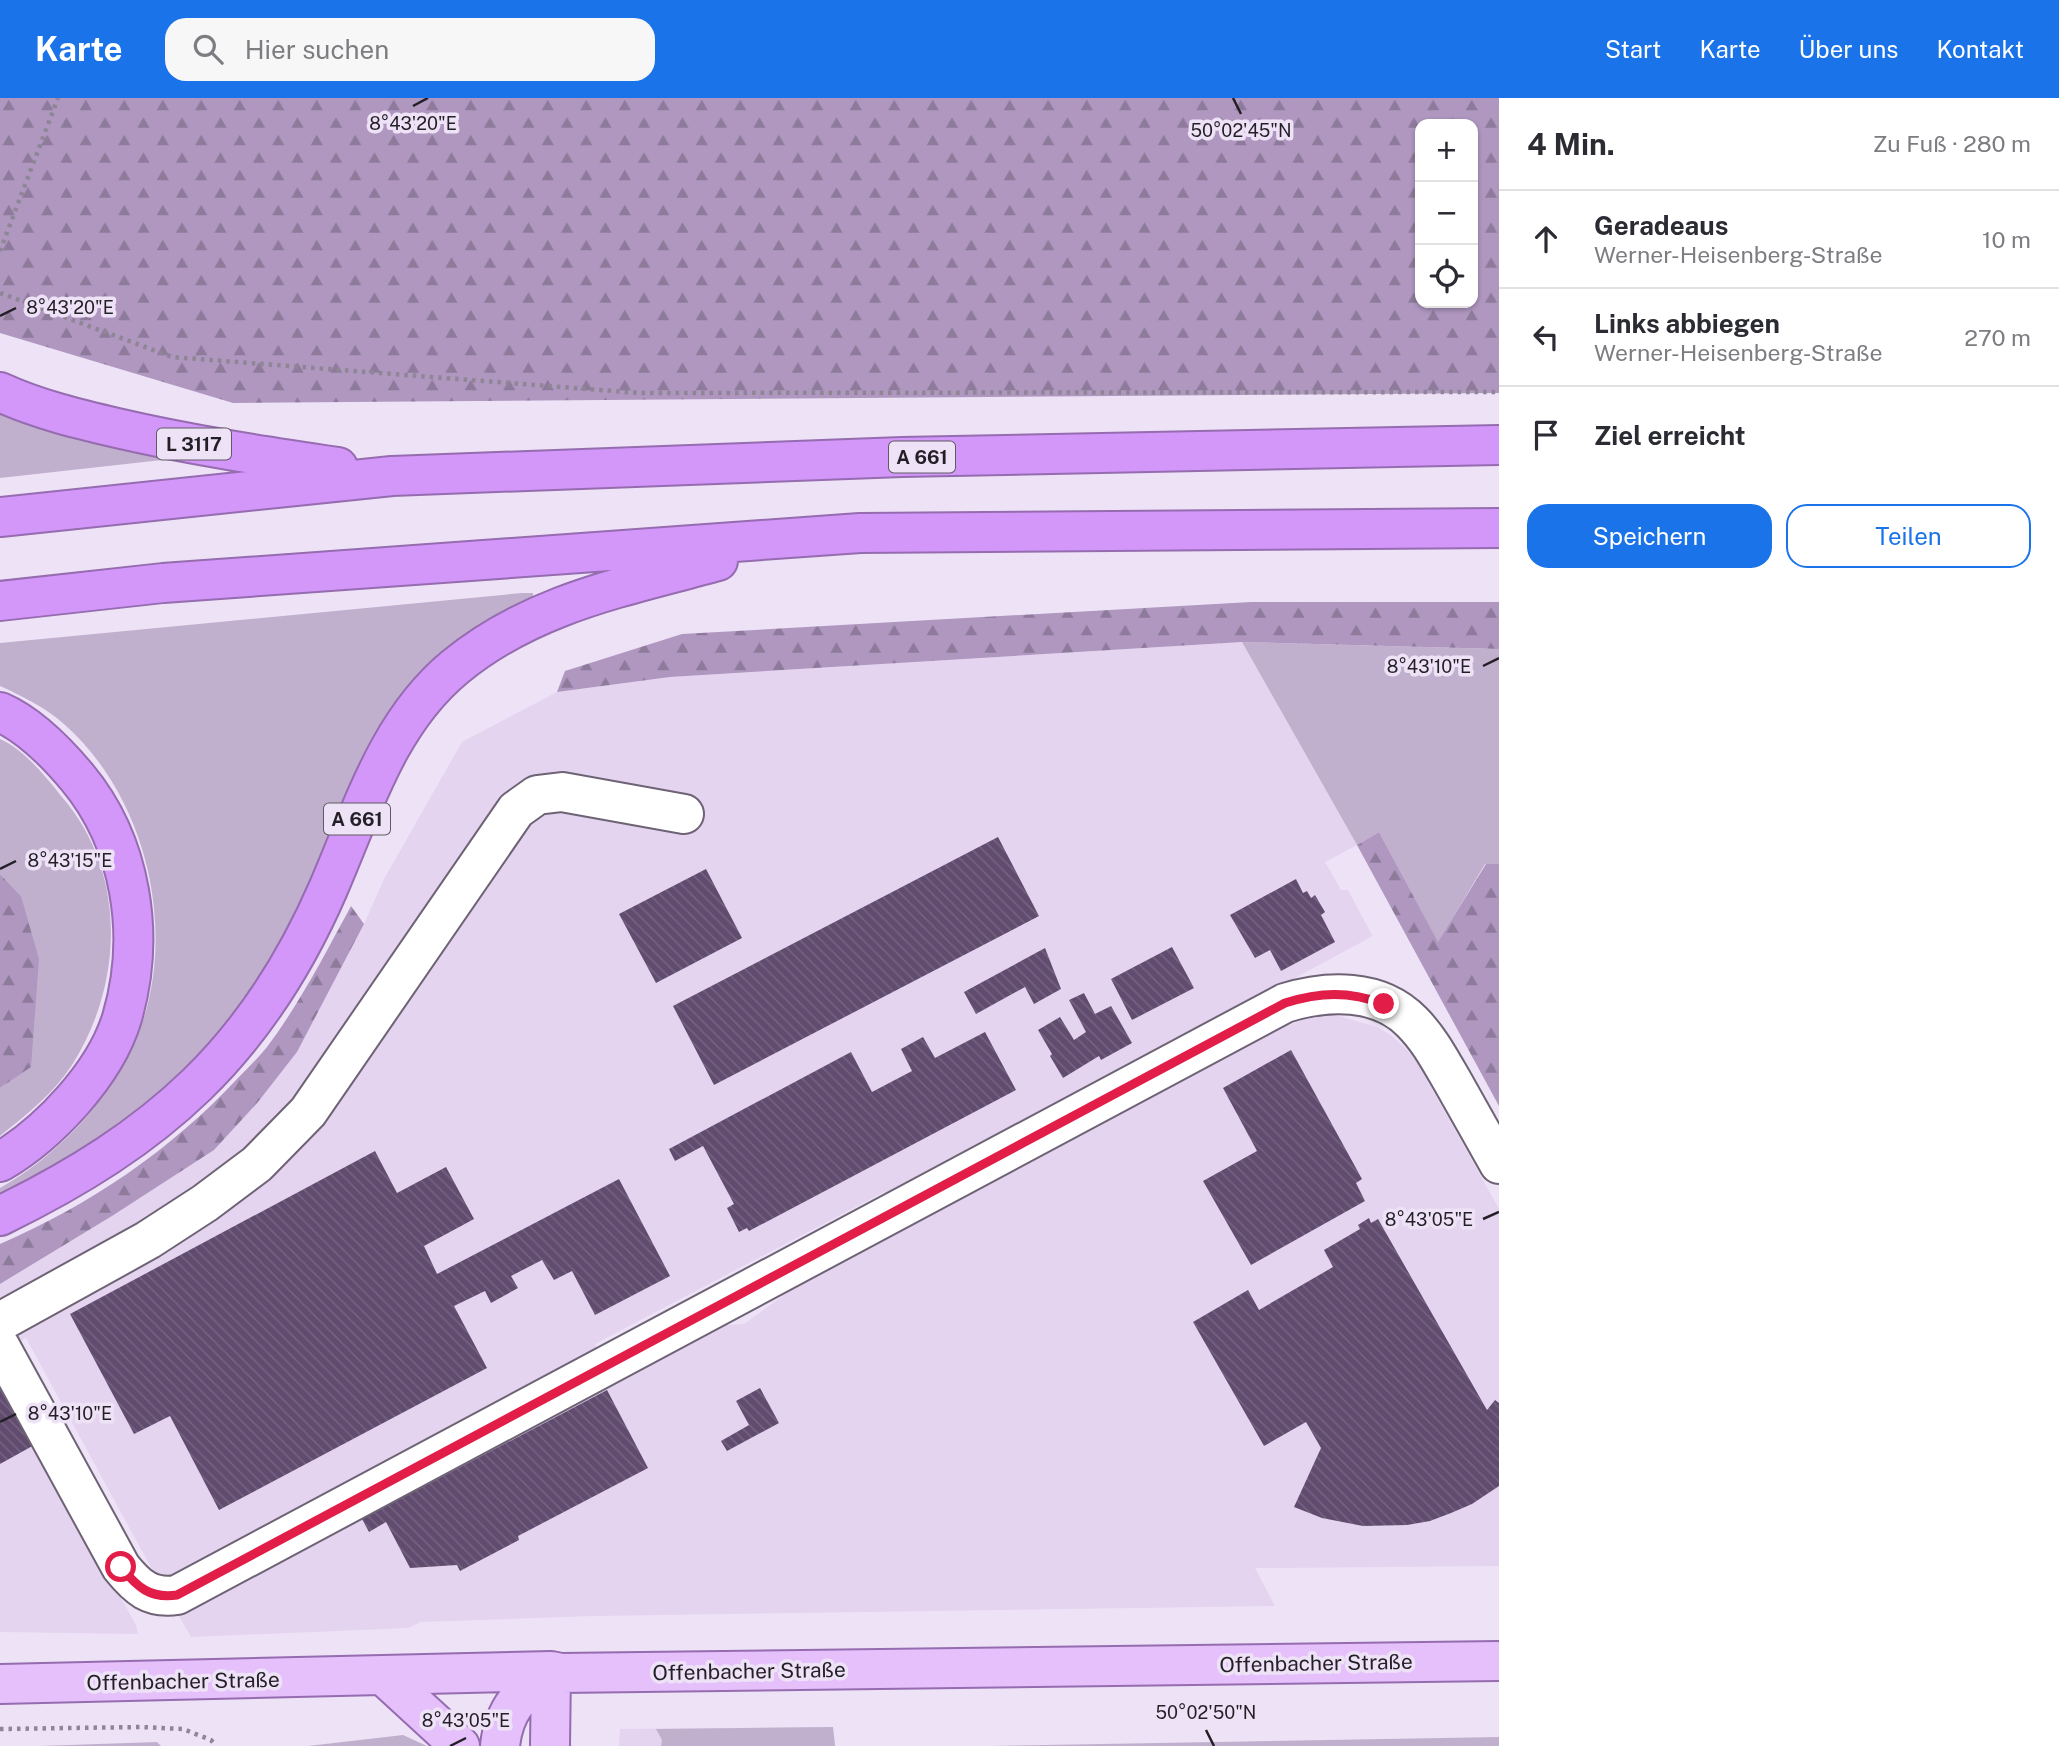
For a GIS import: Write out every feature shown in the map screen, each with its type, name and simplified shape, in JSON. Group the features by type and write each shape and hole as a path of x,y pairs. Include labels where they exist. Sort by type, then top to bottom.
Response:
{"highway":[{"name":"L 3117","path":"0,392 87,421 165,439 392,476"},
{"name":"A 661","path":"0,517 392,476 888,457 1499,445"},
{"name":"A 661","path":"0,601 163,583 860,533 1499,528"},
{"name":"A 661","path":"0,1216 90,1168 134,1140 208,1075 242,1036 277,989 301,949 390,747 430,692 453,669 504,632 539,614 587,597 798,539"},
{"path":"0,712 38,737 85,787 119,849 129,886 133,922 133,962 121,1020 97,1070 60,1116 0,1162"}],"main road":[{"name":"Offenbacher Straße","path":"0,1684 551,1671 1494,1664"},
{"path":"500,1746 502,1730 509,1712 520,1695 551,1671"},
{"path":"550,1746 551,1671"},
{"path":"385,1676 460,1746"}],"street":[{"path":"684,814 562,792 537,795 516,810 308,1112 257,1164 205,1203 1,1340 121,1567 136,1585 147,1593 162,1597 177,1595 1294,1000 1322,994 1354,994 1384,1004 1409,1019 1434,1049 1499,1164"}],"path":[{"path":"0,251 58,98"},
{"path":"0,293 172,357 639,393 1499,392"},
{"path":"0,1729 183,1729 211,1740 216,1746"}],"shaded area":[{"path":"0,410 162,454 165,458 0,478"},
{"path":"533,593 533,596 500,614 312,884 258,985 195,1064 123,1125 39,1175 0,1194 0,1188 41,1160 79,1125 96,1106 124,1064 135,1042 148,1002 155,959 155,915 148,872 136,830 117,791 93,755 64,724 42,708 0,686 0,643"},
{"path":"1242,642 1357,845 1325,862 1341,890 1348,890 1371,937 888,1197 884,1192 595,1344 597,1348 160,1584 26,1338 0,1351 0,1284 214,1150 258,1102 297,1052 364,924 384,879 462,742 557,692 670,677"},
{"path":"1242,642 1499,649 1499,864 1485,864 1438,943 1379,832 1357,845"},
{"path":"0,739 34,764 83,827 98,859 107,893 111,928 109,964 102,999 89,1033 72,1065 39,1104 0,1136 0,1088 31,1066 21,896 0,874"},
{"path":"1321,1016 1339,1016 1377,1027 1406,1049 1417,1062 1499,1209 1499,1566 1255,1568 1275,1606 593,1616 421,1622 408,1628 191,1637 179,1616 726,1325 744,1324 792,1289 1271,1032"},
{"path":"0,1381 136,1625 138,1634 0,1632"},
{"path":"833,1727 835,1746 619,1746 620,1729"},
{"path":"833,1727 835,1746 661,1746 662,1740 656,1729"},
{"path":"403,1735 427,1746 308,1746"},
{"path":"1499,1737 1499,1746 992,1746"},
{"path":"157,1742 161,1746 40,1746"}],"green space":[{"path":"0,98 1499,98 1499,393 233,403 0,333"},
{"path":"1251,602 1499,602 1499,649 1242,642 670,677 557,692 565,671 682,634"},
{"path":"1379,832 1438,942 1486,864 1499,864 1499,1106 1357,845"},
{"path":"0,874 21,896 39,959 31,1067 0,1088"},
{"path":"351,906 364,924 297,1052 258,1102 214,1150 0,1284 0,1244 66,1212 128,1173 185,1129 257,1059 301,996"}],"building":[{"path":"998,837 1039,916 714,1085 673,1006"},
{"path":"706,869 742,938 656,983 619,914"},
{"path":"1296,879 1303,893 1307,891 1311,898 1315,895 1325,912 1321,915 1335,942 1281,971 1270,950 1255,958 1230,915"},
{"path":"1172,947 1194,988 1132,1020 1111,979"},
{"path":"1045,948 1061,989 1034,1004 1025,987 976,1014 964,992"},
{"path":"1084,993 1095,1014 1111,1006 1132,1043 1101,1060 1099,1056 1063,1078 1038,1030 1060,1017 1074,1040 1086,1032 1069,1000"},
{"path":"985,1032 1016,1090 749,1231 747,1228 739,1232 727,1208 734,1204 703,1146 675,1161 669,1149 851,1052 872,1092 912,1071 901,1049 923,1037 935,1058"},
{"path":"1291,1050 1362,1179 1356,1183 1365,1201 1251,1265 1203,1181 1257,1151 1223,1088"},
{"path":"375,1151 397,1193 446,1167 474,1219 424,1246 437,1274 619,1179 670,1276 595,1315 572,1271 554,1280 542,1260 511,1276 518,1288 491,1303 485,1291 454,1306 487,1368 219,1510 170,1416 134,1434 70,1314"},
{"path":"1369,1218 1371,1223 1378,1219 1487,1410 1495,1400 1499,1403 1499,1486 1472,1504 1451,1513 1430,1521 1407,1525 1363,1526 1322,1518 1294,1507 1321,1448 1306,1422 1264,1446 1193,1322 1248,1290 1259,1310 1333,1267 1324,1250 1360,1229 1358,1225"},
{"path":"0,1381 36,1444 0,1464"},
{"path":"760,1388 779,1423 727,1451 721,1441 749,1425 736,1401"},
{"path":"607,1390 648,1468 518,1536 519,1540 460,1571 457,1565 410,1568 386,1522 369,1532 362,1519"}],"route":[{"path":"121,1567 136,1585 147,1593 162,1597 177,1595 1285,1003 1303,997 1339,993 1354,994 1384,1004"}]}
